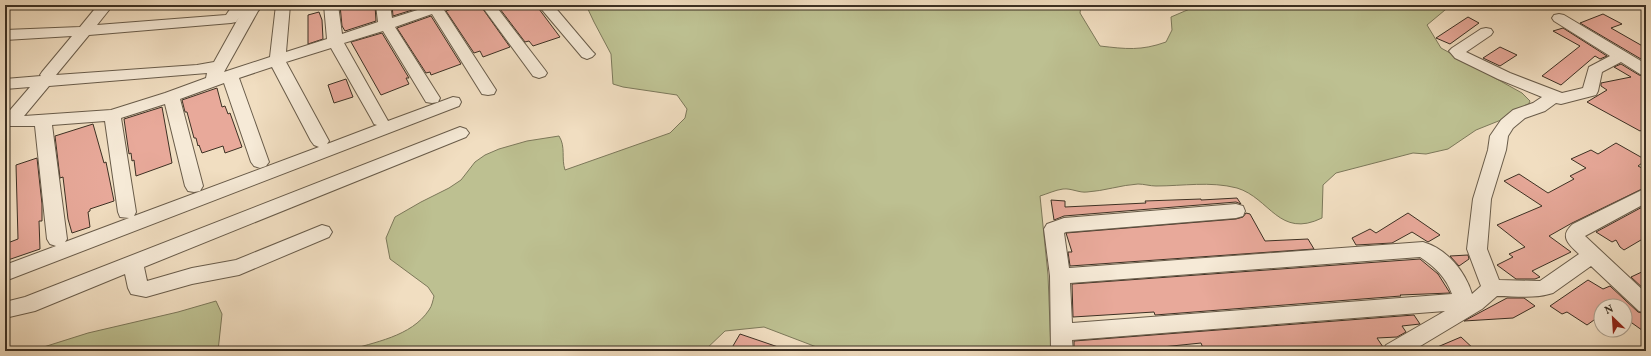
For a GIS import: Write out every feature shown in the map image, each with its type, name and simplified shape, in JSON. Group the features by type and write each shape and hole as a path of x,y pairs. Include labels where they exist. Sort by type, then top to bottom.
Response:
{"street":[{"path":"6,124 106,5"},
{"path":"5,41 231,19 240,5"},
{"path":"6,124 112,115 171,97 210,82 224,71 243,24 252,8 256,5"},
{"path":"283,5 277,61 320,141"},
{"path":"331,5 335,41 380,120"},
{"path":"383,5 386,24 432,98"},
{"path":"488,5 539,74"},
{"path":"545,5 587,54"},
{"path":"5,78 46,78 197,70 224,71 277,61 438,6 488,90"},
{"path":"1559,18 1646,71"},
{"path":"5,35 82,33 243,24"},
{"path":"1486,32 1457,51 1460,55 1504,76 1561,99 1566,99 1590,91 1596,70 1621,56"},
{"path":"224,71 260,162"},
{"path":"5,84 46,78"},
{"path":"171,97 194,186"},
{"path":"1492,288 1477,249 1482,199 1497,150 1499,136 1507,124 1519,114 1539,107 1554,97"},
{"path":"5,273 453,102"},
{"path":"112,115 127,212"},
{"path":"43,120 57,239"},
{"path":"5,310 28,305 460,133"},
{"path":"1646,195 1580,228 1575,233 1575,238 1646,305"},
{"path":"1236,211 1064,225 1054,229 1060,276 1062,342 1470,302"},
{"path":"133,263 138,288 146,289 192,276 239,267 322,232"},
{"path":"1060,276 1423,249 1440,260 1452,272 1462,293 1470,302"},
{"path":"1492,288 1539,289 1546,287 1592,255"},
{"path":"1394,351 1470,302 1486,295 1492,288"}],"green space":[{"path":"586,5 1081,5 1080,13 1100,46 1141,48 1166,42 1172,30 1171,17 1199,5 1451,5 1427,25 1441,48 1522,93 1530,101 1526,110 1476,130 1448,149 1426,154 1413,153 1336,173 1323,185 1322,218 1307,223 1295,224 1285,220 1276,215 1248,193 1237,188 1227,186 1196,184 1156,186 1138,184 1087,192 1063,189 1040,196 1048,275 1051,351 827,351 764,327 725,331 704,351 346,351 380,341 402,332 412,327 429,310 434,296 428,287 390,259 386,238 395,217 461,180 475,162 485,155 499,149 527,141 559,136 563,148 565,170 670,133 685,118 687,109 677,95 623,87 613,84 611,54"},
{"path":"216,301 222,314 218,351 31,351 88,333 178,312"}],"building":[{"path":"340,5 375,5 376,21 345,31 342,26"},
{"path":"392,5 425,5 425,6 393,16"},
{"path":"463,5 480,5 510,47 483,57 480,51 474,53 446,11"},
{"path":"497,5 536,5 560,37 533,46 529,41 525,42"},
{"path":"319,12 322,20 323,39 308,44 308,15"},
{"path":"1603,14 1622,24 1611,28 1646,48 1646,62 1580,23"},
{"path":"431,16 461,64 431,75 430,72 426,73 397,28"},
{"path":"1468,17 1479,23 1450,44 1436,38"},
{"path":"1563,28 1607,56 1600,59 1595,56 1561,85 1542,76 1580,46 1553,31"},
{"path":"382,33 409,78 406,78 409,84 381,95 351,42"},
{"path":"1500,47 1517,55 1500,66 1483,58"},
{"path":"1621,64 1639,75 1646,77 1646,128 1640,131 1587,102 1607,90 1601,86 1601,83 1631,77 1614,67"},
{"path":"346,79 353,97 334,103 328,85"},
{"path":"217,88 222,107 225,106 228,114 230,113 242,147 225,153 223,146 202,153 196,138 194,138 182,100"},
{"path":"162,107 172,163 136,176 134,160 132,161 131,153 129,154 124,119"},
{"path":"93,124 104,163 106,162 114,201 90,209 88,212 90,227 72,233 68,219 63,177 60,178 55,136"},
{"path":"1616,143 1646,160 1638,166 1646,170 1646,187 1572,223 1549,236 1571,252 1532,271 1540,277 1535,279 1516,279 1497,265 1513,257 1509,254 1525,247 1497,225 1542,206 1504,181 1519,174 1548,193 1574,179 1570,176 1586,168 1571,159 1591,150 1598,154"},
{"path":"37,158 42,204 42,221 39,221 40,249 5,261 5,244 18,239 16,165"},
{"path":"1237,198 1241,204 1236,202 1064,216 1054,220 1051,200 1065,201 1065,207 1146,203 1145,201"},
{"path":"1646,205 1646,237 1624,250 1620,247 1616,240 1612,242 1596,232"},
{"path":"1246,213 1250,214 1265,241 1308,239 1314,249 1070,266 1068,252 1072,252 1066,233 1236,219 1243,217"},
{"path":"1408,213 1440,235 1428,242 1412,232 1392,243 1356,245 1352,238 1370,229 1376,233"},
{"path":"1468,255 1469,259 1459,266 1450,256"},
{"path":"1420,259 1438,274 1450,293 1400,295 1401,296 1155,315 1154,312 1073,317 1072,284"},
{"path":"1646,270 1646,291 1631,277"},
{"path":"1588,280 1603,289 1610,286 1623,298 1593,298 1593,321 1587,325 1567,312 1562,314 1550,306"},
{"path":"1507,298 1524,298 1535,306 1513,318 1464,321"},
{"path":"1633,307 1638,312 1646,314 1646,333 1633,324"},
{"path":"1414,315 1420,324 1402,326 1406,332 1397,337 1377,338 1383,347 1382,351 1221,351 1221,347 1203,348 1201,343 1123,351 1074,351 1074,341"},
{"path":"740,334 784,349 784,351 730,351"},
{"path":"1461,337 1476,351 1428,351"}]}
